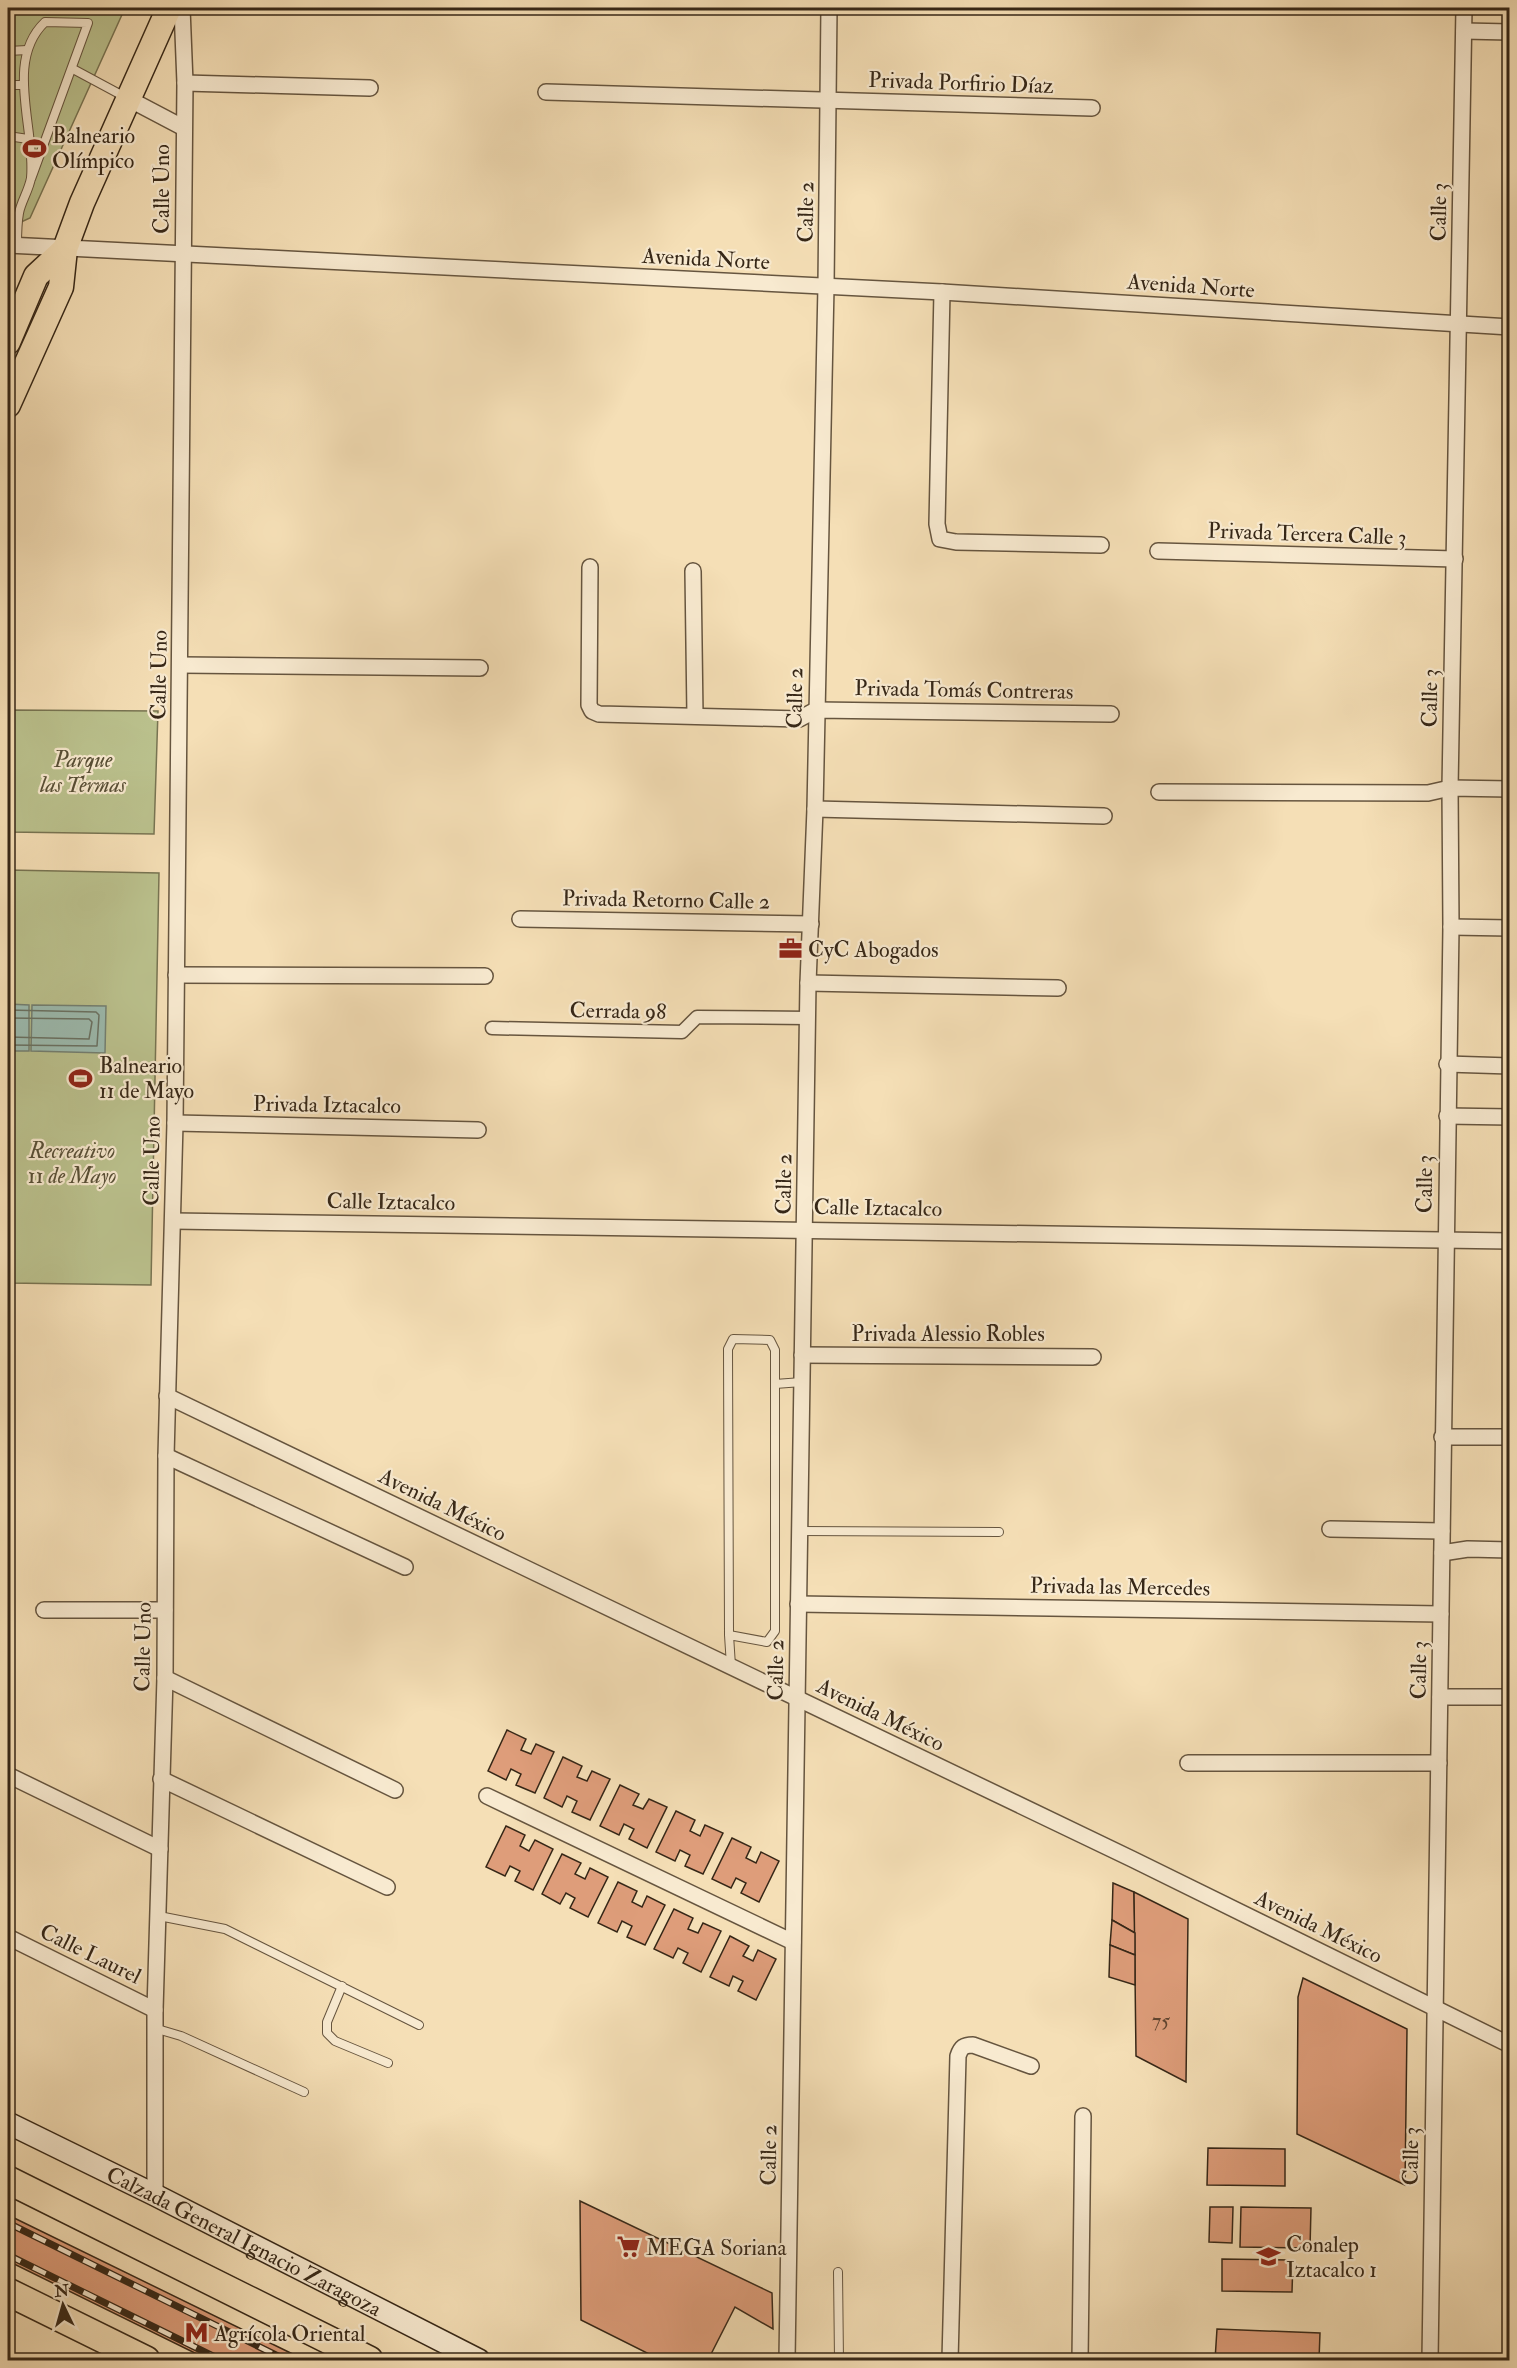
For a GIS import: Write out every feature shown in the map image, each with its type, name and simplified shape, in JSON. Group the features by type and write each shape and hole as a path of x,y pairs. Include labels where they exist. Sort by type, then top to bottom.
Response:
{"highway":[{"path":"8,2181 369,2361"},
{"path":"8,2292 146,2361"}],"main road":[{"path":"8,405 61,286 65,249 127,98 169,8"},
{"path":"8,342 36,276 65,249"},
{"name":"Calzada General Ignacio Zaragoza","path":"8,2123 155,2195 479,2361"}],"street":[{"name":"Calle Uno","path":"155,2195 154,2010 159,1916 165,1678 166,1456 175,1123 181,665 185,83 182,8"},
{"name":"Calle 2","path":"787,2361 808,983 815,809 826,286 829,8"},
{"name":"Calle 3","path":"1430,2361 1442,1437 1447,1240 1447,1064 1451,927 1450,788 1464,8"},
{"path":"1464,32 1509,32"},
{"path":"185,83 370,88"},
{"name":"Privada Porfirio Díaz","path":"546,92 1092,108"},
{"name":"Calle Uno","path":"127,98 184,128"},
{"name":"Avenida Norte","path":"12,246 942,292 1509,327"},
{"path":"942,292 937,524 940,539 956,543 1101,545"},
{"name":"Privada Tercera Calle 3","path":"1158,551 1455,559"},
{"name":"Privada Tomás Contreras","path":"590,567 589,705 592,711 606,715 799,719 816,710 1111,714"},
{"path":"693,571 695,716"},
{"path":"181,665 480,669"},
{"path":"1159,792 1428,793 1450,788 1509,789"},
{"path":"815,809 1104,816"},
{"name":"Privada Retorno Calle 2","path":"520,919 811,924"},
{"path":"1451,927 1509,928"},
{"path":"176,975 485,976"},
{"path":"808,983 1058,988"},
{"name":"Cerrada 98","path":"492,1029 682,1032 697,1017 808,1018"},
{"path":"1447,1064 1509,1066"},
{"path":"1447,1116 1509,1117"},
{"name":"Privada Iztacalco","path":"175,1123 478,1130"},
{"name":"Calle Iztacalco","path":"173,1221 804,1228 1509,1241"},
{"name":"Privada Alessio Robles","path":"802,1355 1093,1357"},
{"name":"Avenida México","path":"167,1396 1132,1859 1509,2045"},
{"path":"1442,1437 1509,1437"},
{"path":"166,1456 405,1567"},
{"path":"1330,1529 1442,1531"},
{"path":"1442,1553 1468,1549 1509,1550"},
{"name":"Privada las Mercedes","path":"798,1604 1441,1614"},
{"path":"44,1610 165,1610"},
{"path":"165,1678 395,1790"},
{"path":"1440,1697 1509,1697"},
{"path":"1188,1763 1438,1763"},
{"path":"8,1775 160,1849"},
{"path":"161,1779 387,1887"},
{"path":"487,1796 793,1942"},
{"name":"Calle Laurel","path":"8,1937 154,2010"},
{"path":"950,2361 958,2056 960,2049 966,2045 974,2045 1031,2066"},
{"path":"1080,2361 1083,2116"}],"lane":[{"path":"12,246 19,213 88,23 45,22 38,28 27,50 24,85 31,179"},
{"path":"8,51 27,50"},
{"path":"72,69 127,98"},
{"path":"8,85 24,85"},
{"path":"8,136 28,139"},
{"path":"729,1635 767,1642 775,1631 775,1350 770,1340 740,1338 729,1343 729,1635 731,1667"},
{"path":"775,1384 802,1382"},
{"path":"800,1532 999,1532"},
{"path":"159,1916 225,1929 419,2025"},
{"path":"342,1986 327,2022 327,2033 335,2041 388,2063"},
{"path":"154,2028 181,2036 304,2092"},
{"path":"838,2272 839,2361"}],"green space":[{"name":"Balneario Olímpico","path":"8,8 125,8 30,218 8,228"},
{"name":"Parque las Termas","path":"8,710 158,711 154,834 8,832"},
{"name":"Balneario 11 de Mayo","path":"8,870 159,873 151,1285 8,1283"}],"water":[{"path":"8,1004 29,1005 29,1051 8,1051"},
{"path":"32,1005 106,1006 105,1053 31,1051"}],"building":[{"path":"507,1730 526,1739 521,1750 531,1754 536,1744 554,1752 535,1793 516,1785 521,1774 511,1769 506,1780 488,1771"},
{"path":"563,1757 582,1766 577,1777 587,1781 592,1771 610,1779 590,1820 572,1812 577,1801 567,1796 562,1807 544,1798"},
{"path":"620,1785 639,1794 633,1805 643,1809 649,1799 667,1807 647,1848 629,1839 634,1829 624,1824 619,1835 600,1826"},
{"path":"676,1811 695,1820 690,1831 700,1836 705,1825 723,1833 703,1874 685,1866 690,1855 680,1850 675,1861 656,1852"},
{"path":"506,1826 525,1835 520,1846 529,1851 535,1840 553,1849 533,1890 515,1881 520,1871 510,1866 505,1876 486,1867"},
{"path":"732,1838 751,1847 746,1858 756,1863 761,1852 779,1861 759,1902 741,1893 746,1883 736,1878 731,1888 712,1879"},
{"path":"562,1854 581,1863 575,1874 585,1879 590,1868 608,1877 588,1917 570,1908 575,1898 566,1893 560,1904 542,1894"},
{"path":"618,1882 637,1891 632,1902 642,1907 647,1896 665,1905 645,1945 627,1937 632,1926 622,1921 617,1932 598,1923"},
{"path":"1113,1883 1134,1892 1135,1933 1112,1920"},
{"path":"1134,1892 1188,1919 1186,2082 1136,2056"},
{"path":"674,1909 693,1918 688,1929 698,1933 703,1923 721,1931 701,1972 683,1963 688,1953 678,1948 673,1958 654,1949"},
{"path":"1112,1920 1135,1933 1135,1955 1110,1945"},
{"path":"730,1936 749,1946 743,1956 753,1961 758,1950 776,1959 756,2000 738,1991 743,1981 733,1976 729,1986 710,1977"},
{"path":"1110,1945 1135,1955 1135,1985 1109,1977"},
{"path":"1303,1978 1407,2029 1405,2185 1297,2134 1298,1997"},
{"path":"1208,2148 1285,2149 1285,2186 1207,2185"},
{"name":"MEGA Soriana","path":"580,2201 772,2293 773,2329 735,2307 708,2360 661,2360 581,2320"},
{"path":"1210,2207 1233,2207 1232,2243 1209,2242"},
{"path":"1241,2207 1311,2208 1310,2248 1240,2247"},
{"path":"8,2215 305,2360 209,2360 8,2261"},
{"path":"1222,2259 1293,2260 1292,2292 1222,2291"},
{"path":"1217,2329 1320,2333 1319,2360 1215,2360"}],"railway":[{"path":"8,2223 286,2360"},
{"path":"8,2255 221,2360"}],"place":[{"name":"Balneario Olímpico","path":"34,148"},
{"name":"CyC Abogados","path":"790,949"},
{"name":"Balneario 11 de Mayo","path":"81,1078"},
{"name":"MEGA Soriana","path":"628,2247"},
{"name":"Conalep Iztacalco 1","path":"1268,2257"},
{"name":"Agrícola Oriental","path":"196,2333"}],"park label":[{"name":"Recreativo 11 de Mayo","path":"72,1162"}]}
